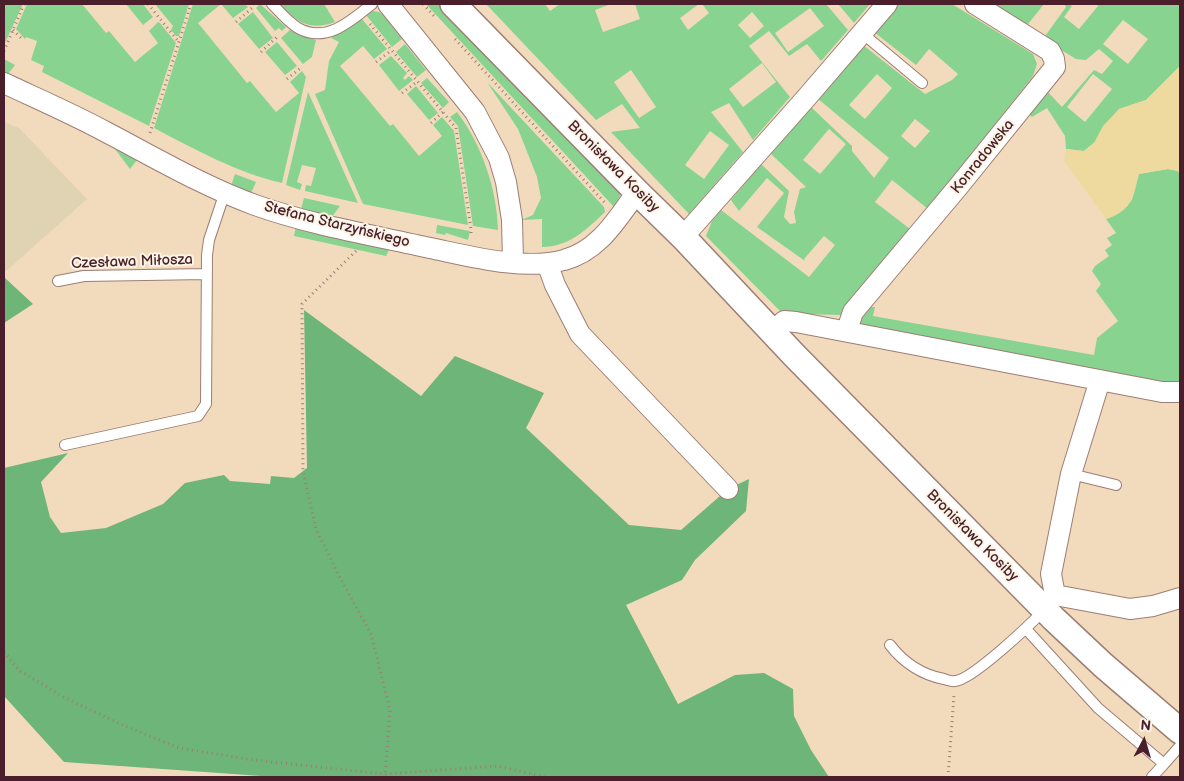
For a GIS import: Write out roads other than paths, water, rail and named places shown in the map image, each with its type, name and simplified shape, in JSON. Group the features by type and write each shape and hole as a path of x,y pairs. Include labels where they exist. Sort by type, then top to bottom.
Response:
{"street":[{"path":"388,4 475,112 499,158 506,182 512,220 513,262"},
{"path":"683,236 756,155 886,4"},
{"name":"Konradowska","path":"847,330 853,312 1055,67 1050,51 974,4"},
{"name":"Bronisława Kosiby","path":"444,11 683,236 772,332 1050,602 1103,665 1180,731"},
{"name":"Stefana Starzyńskiego","path":"4,83 253,204 298,218 455,253 513,262 547,263 571,257 584,252 598,242 637,192"},
{"path":"547,263 558,291 580,334 728,489"},
{"path":"772,332 784,321 847,330 1162,392 1180,392"},
{"path":"1100,380 1071,474 1051,574 1050,602 1130,609 1153,606 1180,598"}],"lane":[{"path":"272,4 298,28 309,33 319,34 342,28 372,4"},
{"path":"862,33 922,83"},
{"name":"Czesława Miłosza","path":"65,445 198,416 206,404 206,274 209,240 225,192"},
{"name":"Czesława Miłosza","path":"58,281 84,276 206,274"},
{"path":"1071,474 1116,485"},
{"path":"890,645 900,658 932,677 955,681 970,674 1026,629 1050,602"},
{"path":"1026,629 1098,708 1164,764"},
{"path":"1152,777 1180,746"}]}
